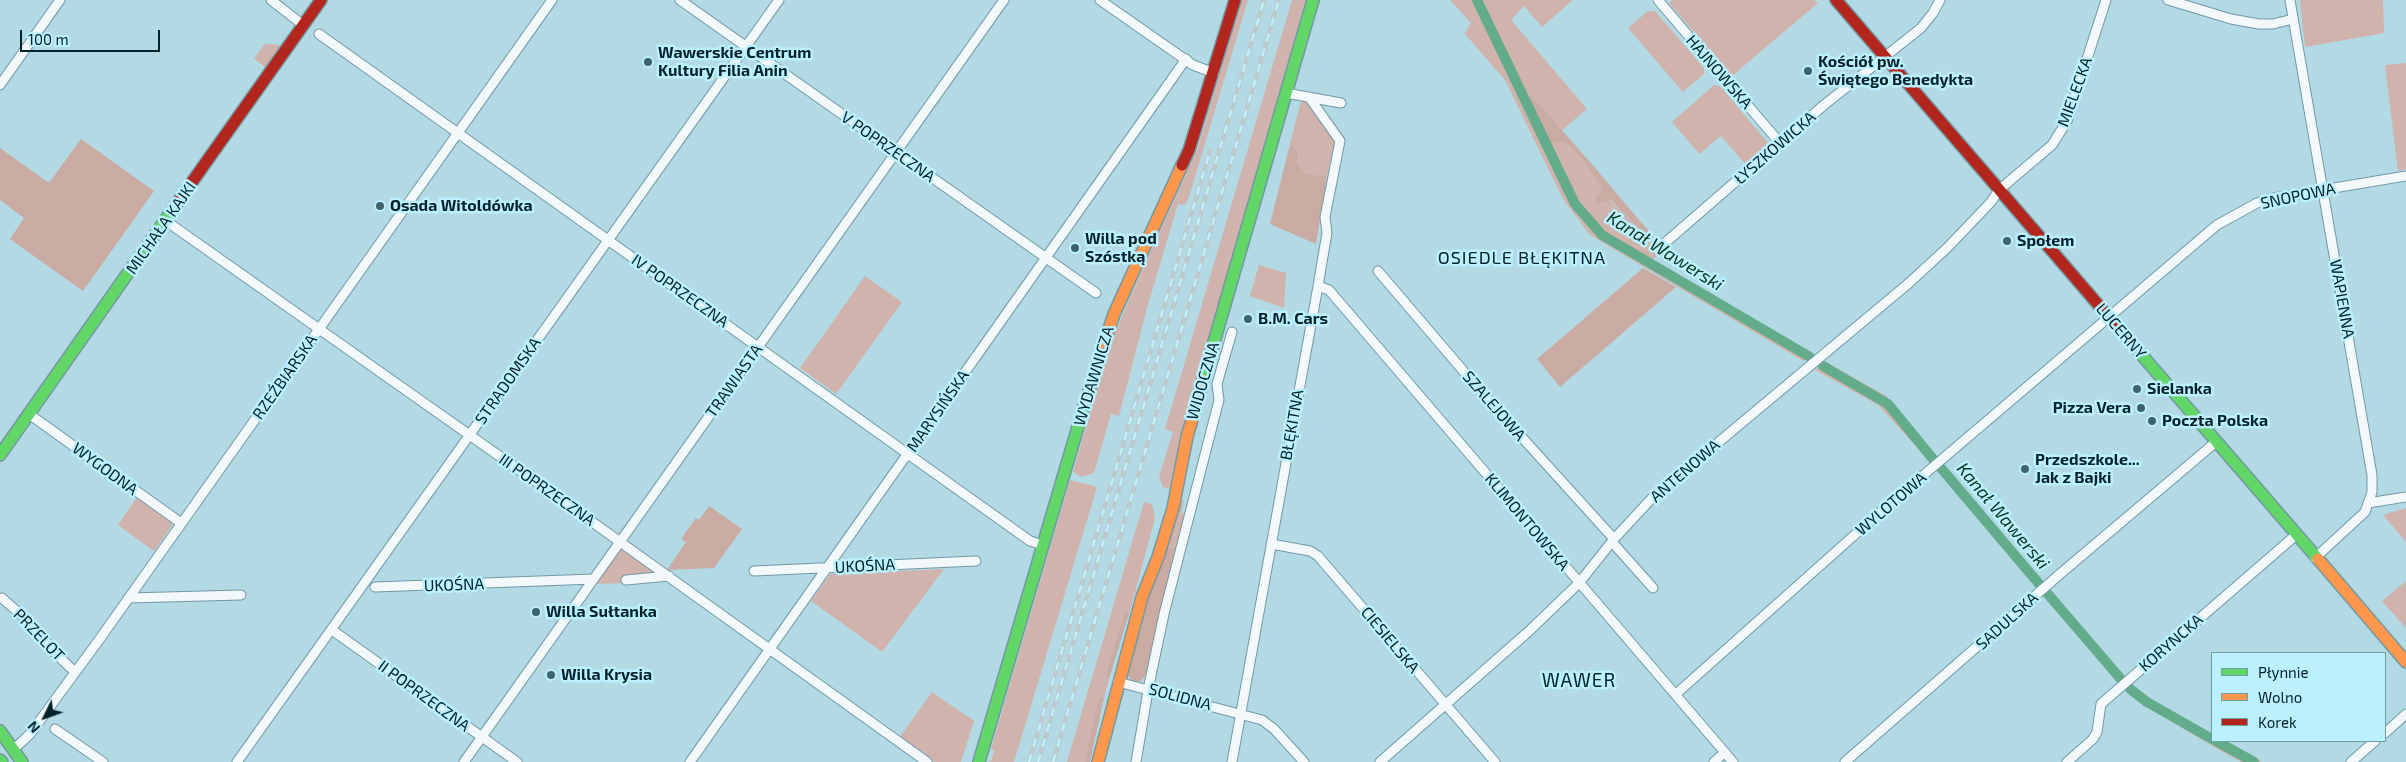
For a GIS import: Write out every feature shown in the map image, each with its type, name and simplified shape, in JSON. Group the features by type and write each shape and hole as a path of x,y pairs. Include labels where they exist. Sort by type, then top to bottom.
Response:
{"main road":[{"name":"MICHAŁA KAJKI","path":"0,456 321,0"},
{"name":"WYDAWNICZA","path":"979,762 1102,346 1117,307 1189,150 1235,0"},
{"name":"WIDOCZNA","path":"1098,762 1142,597 1158,557 1173,508 1187,437 1313,0"},
{"name":"LUCERNY","path":"1836,0 2406,662"},
{"path":"0,731 22,762"}],"street":[{"path":"0,85 60,0"},
{"path":"271,0 304,25"},
{"name":"RZEŹBIARSKA","path":"13,750 30,734 75,672 552,0"},
{"name":"V POPRZECZNA","path":"680,0 1096,293"},
{"name":"STRADOMSKA","path":"237,762 779,0"},
{"name":"TRAWIASTA","path":"464,762 1004,0"},
{"path":"1100,0 1200,68 1214,73"},
{"name":"HAJNOWSKA","path":"1658,0 1780,143"},
{"name":"ŁYSZKOWICKA","path":"1666,242 1780,143 1921,28 1940,0"},
{"name":"MIELECKA","path":"1999,190 2052,145 2067,121 2106,0"},
{"path":"2168,0 2231,19 2259,24 2273,24 2293,19"},
{"name":"WAPIENNA","path":"2290,0 2372,475 2372,492 2359,518 2316,558"},
{"name":"IV POPRZECZNA","path":"319,34 1030,541 1043,545"},
{"name":"MARYSIŃSKA","path":"690,762 1186,59"},
{"path":"1286,93 1341,103"},
{"name":"BŁĘKITNA","path":"1232,762 1318,286 1327,233 1325,217 1340,141 1309,98"},
{"name":"SNOPOWA","path":"2109,318 2174,259 2217,225 2257,203 2274,198 2406,176"},
{"name":"ANTENOWA","path":"1380,762 1446,705 1579,584 1613,540 1660,490 1909,283 1953,242 1991,202 1999,190"},
{"name":"III POPRZECZNA","path":"166,221 669,576 916,759 927,762"},
{"name":"SZALEJOWA","path":"1378,271 1653,588"},
{"name":"KLIMONTOWSKA","path":"1318,286 1329,290 1579,584 1734,762"},
{"name":"WYLOTOWA","path":"1676,694 1886,507 2109,318"},
{"name":"WIDOCZNA","path":"1136,762 1148,689 1164,614 1219,400 1217,384 1232,332"},
{"name":"WYGODNA","path":"29,414 182,523"},
{"name":"SADULSKA","path":"1845,762 2060,574 2216,442"},
{"path":"2368,503 2406,497"},
{"name":"KORYNCKA","path":"2067,762 2093,739 2097,732 2100,704 2296,535"},
{"name":"CIESIELSKA","path":"1270,544 1310,551 1318,556 1495,762"},
{"name":"UKOŚNA","path":"754,571 976,562"},
{"path":"626,580 669,576"},
{"name":"UKOŚNA","path":"375,587 594,579"},
{"path":"128,598 242,595"},
{"name":"PRZELOT","path":"2,598 28,621 56,654 75,672"},
{"name":"II POPRZECZNA","path":"332,630 517,762"},
{"name":"SOLIDNA","path":"1118,682 1262,720 1274,729 1304,762"},
{"path":"2386,731 2406,714"},
{"path":"55,729 103,762"},
{"path":"2351,762 2375,742"},
{"path":"1714,762 1725,752"}],"shaded area":[{"path":"1242,0 1248,0 1189,197 1185,205 1178,204 1147,308 1119,416 1111,414 1094,473 1082,477 1073,472 1108,351 1128,302 1198,148"},
{"path":"1292,0 1306,0 1208,340 1170,489 1163,487 1159,477 1173,432 1165,429"},
{"path":"1450,0 1573,0 1542,27 1524,6 1511,20 1587,109 1562,130 1532,96 1561,142 1570,146 1582,159 1603,189 1594,198 1610,200 1646,236 1652,235 1664,250 1651,261 1810,355 1803,361 1590,235 1563,199 1505,80 1465,34 1471,23"},
{"path":"1672,0 1815,0 1818,3 1732,76 1669,3"},
{"path":"2300,0 2383,0 2384,33 2305,47"},
{"path":"1648,11 1655,11 1704,68 1704,74 1683,92 1628,28"},
{"path":"265,44 280,45 268,66 265,67 254,59"},
{"path":"2406,63 2406,169 2398,171 2385,65"},
{"path":"1714,85 1720,86 1769,144 1769,149 1748,167 1721,136 1699,154 1672,122"},
{"path":"1532,96 1652,235 1646,236 1611,200 1598,203 1594,198 1603,189 1582,159 1570,146 1561,142 1550,142 1528,99"},
{"path":"1301,101 1306,101 1336,139 1327,176 1306,174 1297,162 1298,150 1290,144"},
{"path":"81,139 154,191 83,291 10,239 24,218 0,200 0,148 49,183"},
{"path":"1290,144 1298,150 1297,162 1306,174 1327,176 1316,244 1270,224"},
{"path":"1259,265 1286,273 1284,308 1250,296"},
{"path":"1643,268 1676,287 1560,387 1537,359"},
{"path":"865,276 902,302 836,394 800,368"},
{"path":"1826,362 1886,396 1937,457 1931,463 1878,405 1815,370"},
{"path":"1942,466 2043,582 2037,588 1938,470"},
{"path":"1070,480 1097,487 1014,762 987,762 991,761 994,751 991,749"},
{"path":"137,497 171,521 172,525 154,551 118,525"},
{"path":"1182,500 1184,500 1181,513 1186,514 1176,550 1167,547"},
{"path":"1144,502 1152,504 1155,518 1130,611 1125,610 1105,677 1109,679 1104,698 1100,697 1085,762 1067,762"},
{"path":"709,506 742,529 714,568 667,570 686,542 681,539 696,518 699,520"},
{"path":"2406,508 2406,542 2383,515"},
{"path":"1167,547 1176,550 1145,676 1141,681 1136,682 1131,680 1127,674 1143,610"},
{"path":"622,548 656,573 626,575 626,583 597,584 599,578"},
{"path":"944,569 882,652 811,601 830,574"},
{"path":"2406,581 2406,628 2382,601"},
{"path":"2050,593 2123,676 2117,681 2045,597"},
{"path":"1125,610 1130,611 1109,679 1105,677"},
{"path":"2130,685 2149,700 2211,733 2211,742 2226,742 2262,762 2241,762 2144,705 2126,688"},
{"path":"932,692 974,721 961,762 934,762 924,755 925,753 899,738"},
{"path":"1099,697 1104,698 1090,762 1085,762"}],"waterway":[{"name":"Kanał Wawerski","path":"1477,0 1575,204 1602,235 1810,357"},
{"name":"Kanał Wawerski","path":"1823,366 1888,404 1933,459"},
{"name":"Kanał Wawerski","path":"1941,468 2040,585"},
{"name":"Kanał Wawerski","path":"2047,593 2120,678"},
{"name":"Kanał Wawerski","path":"2130,689 2147,702 2211,738"},
{"name":"Kanał Wawerski","path":"2218,742 2254,762"}],"railway":[{"path":"1038,762 1264,0"},
{"path":"1053,762 1279,0"},
{"path":"1029,762 1210,151"}],"traffic: fast":[{"path":"1203,380 1313,0"},
{"path":"0,455 180,199"},
{"path":"2114,323 2318,559"},
{"path":"979,762 1085,403"},
{"path":"0,731 22,762"}],"traffic: slow":[{"path":"1085,403 1114,314 1182,165"},
{"path":"1098,762 1142,597 1158,557 1173,508 1187,437 1203,380"},
{"path":"2318,559 2406,662"}],"traffic: jam":[{"path":"180,199 321,0"},
{"path":"1182,165 1189,150 1235,0"},
{"path":"1836,0 2114,323"}],"place":[{"name":"Wawerskie Centrum Kultury Filia Anin","path":"648,62"},
{"name":"Kościół pw. Świętego Benedykta","path":"1808,71"},
{"name":"Osada Witoldówka","path":"380,206"},
{"name":"Społem","path":"2007,241"},
{"name":"Willa pod Szóstką","path":"1075,248"},
{"name":"B.M. Cars","path":"1248,319"},
{"name":"Sielanka","path":"2137,389"},
{"name":"Pizza Vera","path":"2141,408"},
{"name":"Poczta Polska","path":"2152,421"},
{"name":"Przedszkole... Jak z Bajki","path":"2025,469"},
{"name":"Willa Sułtanka","path":"536,612"},
{"name":"Willa Krysia","path":"551,675"}],"district":[{"name":"OSIEDLE BŁĘKITNA","path":"1522,258"},
{"name":"WAWER","path":"1579,681"}]}
